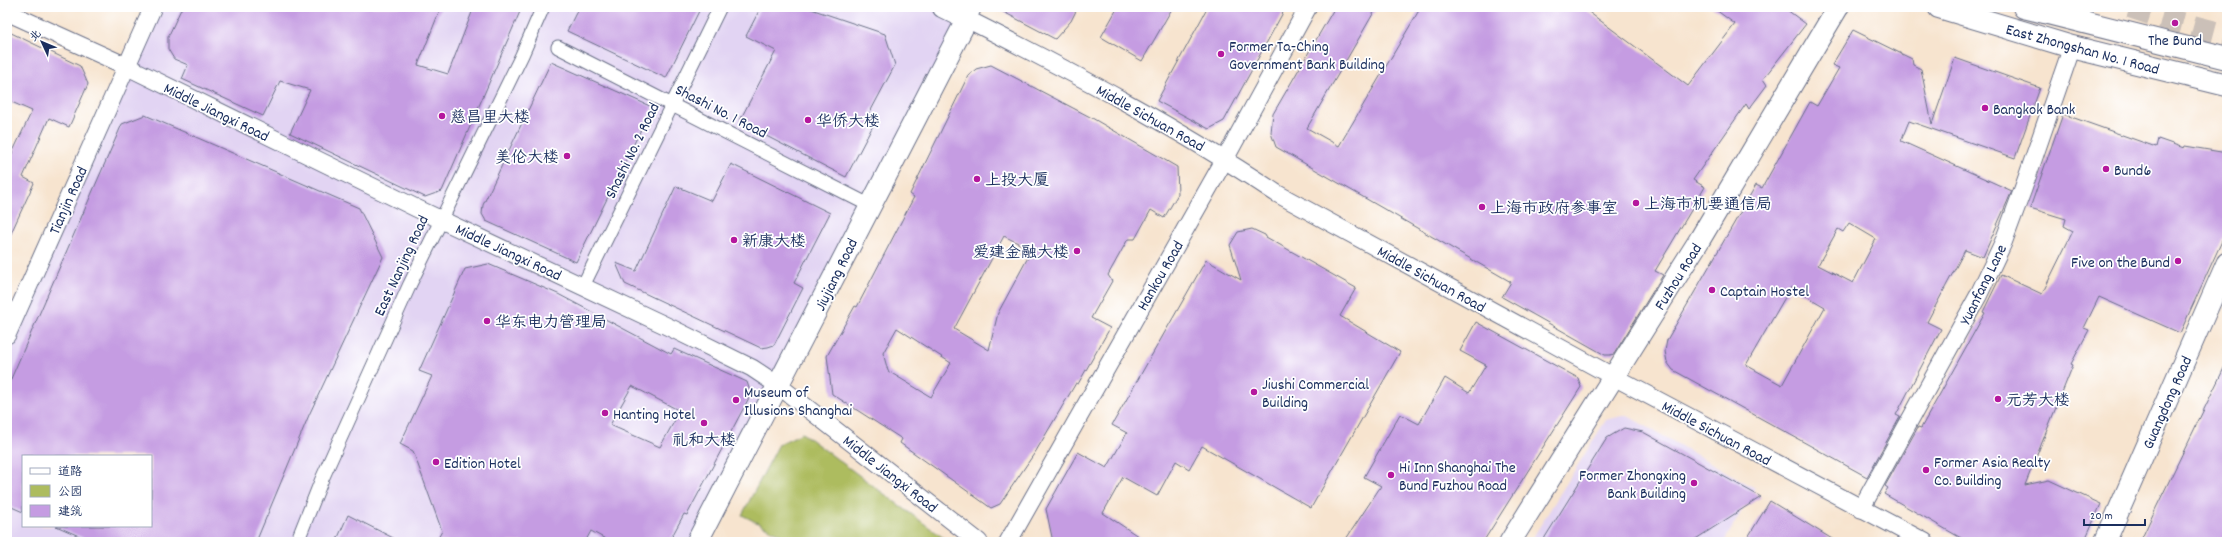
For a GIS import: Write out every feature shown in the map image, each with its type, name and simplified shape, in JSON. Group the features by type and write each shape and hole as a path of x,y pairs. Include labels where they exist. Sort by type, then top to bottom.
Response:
{"main road":[{"name":"East Zhongshan No. 1 Road","path":"1939,7 2072,47 2227,85"},
{"name":"East Zhongshan No. 1 Road","path":"2024,7 2227,58"}],"street":[{"name":"Tianjin Road","path":"7,335 153,7"},
{"name":"East Nanjing Road","path":"297,542 322,479 440,219 522,55 543,7"},
{"name":"Shashi No. 2 Road","path":"584,286 720,7"},
{"name":"Middle Sichuan Road","path":"943,7 970,13 1073,74 1225,159 1276,193 1614,377 1925,542"},
{"name":"Hankou Road","path":"1008,542 1225,159 1308,7"},
{"name":"Fuzhou Road","path":"1510,542 1704,232 1838,7"},
{"name":"Middle Jiangxi Road","path":"7,12 126,66 440,219 584,286 752,368 779,386 979,542"},
{"name":"Jiujiang Road","path":"697,542 779,386 869,205 970,13"},
{"name":"Shashi No. 1 Road","path":"558,47 869,205"},
{"name":"Yuanfang Lane","path":"1861,508 1978,296 2003,243 2072,47"},
{"name":"Guangdong Road","path":"2105,542 2227,262"}],"shaded area":[{"path":"153,7 943,7 967,19 697,542 7,542 7,335"},
{"name":"Former Zhongxing Bank Building","path":"1626,415 1755,488 1724,542 1530,542 1606,420"}],"green space":[{"path":"802,433 949,542 795,542 742,515 779,444"}],"building":[{"path":"182,7 441,7 418,65 448,74 474,7 522,7 442,191 425,197 290,133 310,90 280,81 263,116 182,79 188,65 174,59 168,49 168,37"},
{"path":"579,7 701,7 666,78 567,31"},
{"path":"761,7 805,7 885,34 895,65 869,114 877,118 846,177 739,122 776,51 746,36"},
{"path":"994,7 1078,7 1071,21 1055,39"},
{"path":"1118,7 1173,7 1142,61 1101,37"},
{"name":"Former Ta-Ching Government Bank Building","path":"1208,7 1286,7 1224,121 1209,129 1157,101"},
{"path":"1335,7 1377,7 1307,128 1339,146 1421,7 1582,7 1688,86 1735,24 1712,7 1783,7 1806,24 1763,79 1767,85 1749,109 1746,104 1693,180 1705,187 1655,271 1663,275 1614,354 1605,355 1502,297 1511,282 1276,147 1271,133 1273,114"},
{"path":"1853,30 1912,59 1913,65 1921,69 1932,124 1955,58 2040,88 2015,158 1909,121 1901,141 2012,191 1983,257 1965,250 1927,322 1941,329 1896,415 1900,417 1867,477 1673,370 1667,362 1665,351 1667,340 1756,185 1762,188 1810,102 1817,106 1839,68 1832,65","holes":["1849,223 1876,239 1853,283 1818,265 1838,229 1843,232","1791,287 1825,307 1782,385 1746,365"]},
{"path":"7,31 80,66 88,84 69,127 49,118 23,177 34,183 7,242 7,164 32,111 7,100"},
{"name":"美伦大楼","path":"551,62 652,107 576,262 486,221 482,214 483,205"},
{"path":"991,65 1092,118 1177,167 1178,194 1164,218 1151,210 1135,239 1128,239 1108,275 1112,281 1091,318 1110,328 1078,384 1076,383 1036,451 1000,504 991,508 900,443 902,439 832,394 827,356 855,306 857,307 914,197 910,194 968,76 976,69","holes":["1004,236 1032,250 998,313 989,350 954,329","897,328 951,363 931,397 888,371 883,353"]},
{"path":"2063,114 2156,147 2158,139 2184,148 2185,146 2227,153 2227,230 2180,333 2099,297 2084,328 2089,330 2071,364 2073,365 2025,485 2049,480 2101,504 2084,542 1968,542 1884,494 1888,488 1885,486 1918,427 1921,428 1985,313 1983,312 2001,275 2042,294 2073,231 2064,226 2066,219 2030,208"},
{"path":"145,115 359,208 383,257 309,415 256,542 93,542 58,527 152,527 152,455 22,455 22,512 7,505 7,388 122,124"},
{"name":"新康大楼","path":"731,164 830,213 794,283 803,288 774,345 768,347 761,348 625,284 616,263 636,271 676,186 712,201"},
{"name":"Jiushi Commercial Building","path":"1252,229 1356,288 1340,316 1400,352 1311,508 1202,446 1189,469 1176,461 1157,496 1123,477 1103,513 1147,542 1053,542 1046,509 1078,452 1107,468 1127,433 1112,425 1206,260 1241,280 1230,245 1238,232"},
{"path":"488,264 558,294 671,354 674,349 747,382 751,394 687,515 684,514 669,542 611,542 591,531 585,542 436,542 442,531 413,451 400,444 432,376 419,371 465,269","holes":["632,386 680,411 660,447 610,425"]},
{"path":"1476,322 1578,378 1581,387 1483,542 1344,542 1381,486 1364,477 1400,414 1419,424 1445,378 1469,393 1486,365 1460,351"},
{"path":"2227,362 2227,542 2140,542 2155,510"},
{"name":"Former Zhongxing Bank Building","path":"1624,428 1643,432 1761,497 1691,542 1542,542 1607,438"},
{"path":"1770,501 1837,542 1745,542"},
{"path":"348,515 401,542 336,542"}],"tunnel":[{"path":"2130,7 2159,17 2227,35"}],"place":[{"name":"The Bund","path":"2175,23"},
{"name":"Former Ta-Ching Government Bank Building","path":"1221,54"},
{"name":"Bangkok Bank","path":"1985,108"},
{"name":"慈昌里大楼","path":"442,116"},
{"name":"华侨大楼","path":"808,120"},
{"name":"美伦大楼","path":"567,156"},
{"name":"Bund6","path":"2106,169"},
{"name":"上投大厦","path":"977,179"},
{"name":"上海市机要通信局","path":"1636,203"},
{"name":"上海市政府参事室","path":"1482,207"},
{"name":"新康大楼","path":"734,240"},
{"name":"爱建金融大楼","path":"1077,251"},
{"name":"Five on the Bund","path":"2178,261"},
{"name":"Captain Hostel","path":"1712,290"},
{"name":"华东电力管理局","path":"487,321"},
{"name":"Jiushi Commercial Building","path":"1254,392"},
{"name":"元芳大楼","path":"1998,399"},
{"name":"Museum of Illusions Shanghai","path":"736,400"},
{"name":"Hanting Hotel","path":"605,413"},
{"name":"礼和大楼","path":"704,423"},
{"name":"Edition Hotel","path":"436,462"},
{"name":"Former Asia Realty Co. Building","path":"1926,470"},
{"name":"Hi Inn Shanghai The Bund Fuzhou Road","path":"1391,475"},
{"name":"Former Zhongxing Bank Building","path":"1694,483"}]}
